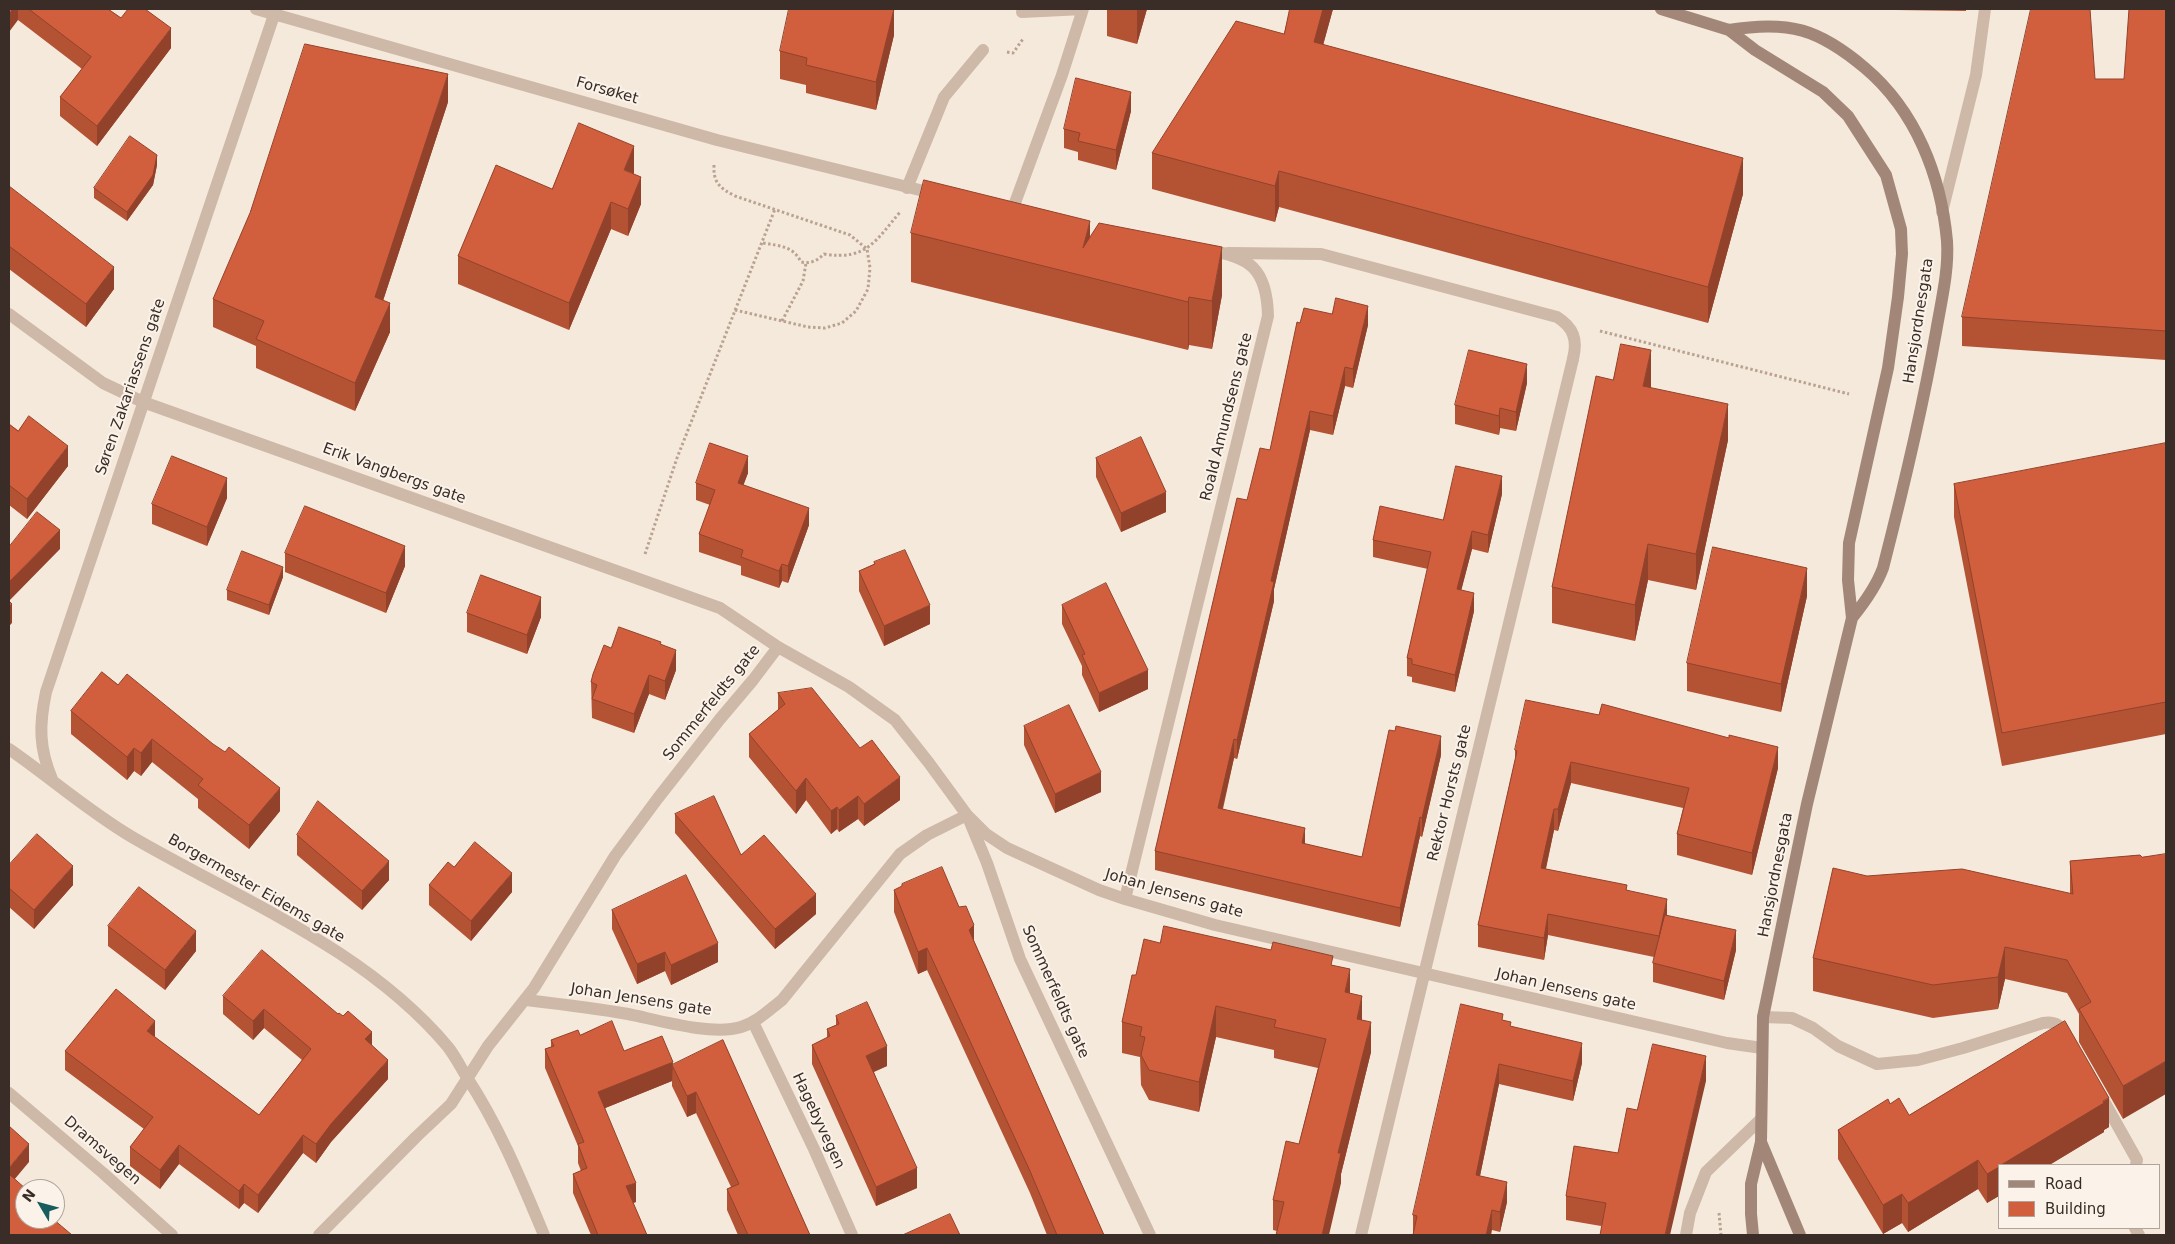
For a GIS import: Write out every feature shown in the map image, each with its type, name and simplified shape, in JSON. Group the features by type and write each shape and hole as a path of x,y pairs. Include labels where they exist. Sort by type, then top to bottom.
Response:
{"street":[{"name":"Forsøket","path":"256,9 276,11 717,140 949,197"},
{"path":"1012,211 1062,75 1083,9 1022,12"},
{"name":"Hansjordnesgata","path":"1660,9 1729,30 1755,50 1823,92 1848,116 1886,175 1900,229 1902,254 1888,368 1849,543 1848,580 1852,618 1807,804 1763,1017 1760,1142 1751,1184 1753,1235"},
{"path":"1942,212 1976,74 1985,9"},
{"name":"Søren Zakariassens gate","path":"52,779 44,758 41,738 40,718 46,692 276,11"},
{"name":"Hansjordnesgata","path":"1729,30 1758,25 1798,28 1841,48 1876,78 1900,105 1920,138 1936,182 1947,243 1945,277 1922,402 1883,568 1877,583 1852,618"},
{"path":"907,188 944,97 983,50"},
{"name":"Roald Amundsens gate","path":"1125,899 1268,316 1267,297 1260,273 1245,261 1228,253 1189,247"},
{"path":"1228,253 1321,254 1557,317 1568,324"},
{"name":"Erik Vangbergs gate","path":"9,314 98,380 143,402 720,608 778,647"},
{"name":"Rektor Horsts gate","path":"1361,1235 1574,358 1573,335 1568,324"},
{"name":"Sommerfeldts gate","path":"468,1079 488,1046 526,1000 566,939 615,856 658,798 778,647 849,688 895,720 930,763 967,815 987,863 1020,959 1150,1235"},
{"name":"Borgermester Eidems gate","path":"9,749 52,779 86,808 132,837 292,924 368,973 411,1009 448,1048 468,1079"},
{"name":"Johan Jensens gate","path":"526,1000 626,1014 695,1028 728,1029 753,1022 782,1000 900,854 927,835 967,815 986,834 1007,848 1099,890 1125,899 1215,925 1423,975 1727,1044 1762,1048"},
{"path":"1763,1017 1792,1018 1813,1028 1838,1046 1877,1064 1918,1060 2049,1022 2056,1023 2061,1027 2075,1052"},
{"name":"Hagebyvegen","path":"753,1022 814,1149 852,1235"},
{"path":"319,1235 451,1104 468,1079 512,1157 544,1235"},
{"path":"2094,1085 2138,1160 2136,1164"},
{"name":"Dramsvegen","path":"9,1094 104,1173 172,1235"},
{"path":"1686,1235 1690,1212 1706,1172 1761,1119"},
{"name":"Hansjordnesgata","path":"1760,1142 1800,1235"}],"path":[{"path":"717,140 714,176 718,187 735,196 850,235 867,249 870,268 868,289 856,311 842,323 825,328 808,327 736,310"},
{"path":"638,578 677,458 776,209"},
{"path":"763,243 790,248 797,253 801,262 806,263 818,261 824,254 842,257 867,249 893,220"},
{"path":"782,321 803,281 806,263"},
{"path":"1568,324 1849,394"}],"building":[{"path":"29,9 108,9 121,18 128,9 145,9 171,28 97,126 60,97 91,57"},
{"path":"789,9 894,9 876,82 806,65 807,58 780,51"},
{"path":"1290,9 1323,9 1314,42 1743,158 1708,287 1279,171 1275,186 1152,153 1236,21 1284,34"},
{"path":"2031,9 2090,9 2095,79 2124,79 2129,9 2166,9 2166,331 1962,317"},
{"path":"305,44 448,74 375,297 390,303 355,383 256,339 264,321 213,299 250,213"},
{"path":"1076,78 1131,92 1116,150 1078,141 1080,133 1064,129"},
{"path":"579,123 634,146 624,170 641,177 628,209 611,202 569,303 458,256 496,165 552,189"},
{"path":"130,136 157,155 153,175 127,212 94,188"},
{"path":"924,180 1090,221 1083,248 1099,223 1222,247 1212,301 1189,297 1188,302 911,233"},
{"path":"9,186 114,267 86,304 9,246"},
{"path":"1336,298 1368,306 1353,369 1345,367 1333,416 1310,411 1271,581 1274,582 1237,740 1234,739 1218,808 1305,828 1302,843 1362,857 1389,730 1395,731 1396,726 1441,736 1422,818 1420,817 1400,908 1155,851 1237,498 1247,500 1260,448 1270,450 1297,322 1300,323 1304,308 1332,314"},
{"path":"1621,344 1651,350 1643,386 1728,404 1696,554 1648,544 1635,605 1552,587 1596,376 1613,380"},
{"path":"1469,350 1527,364 1516,412 1500,408 1499,416 1455,405"},
{"path":"29,416 68,446 27,499 9,485 9,424 18,431"},
{"path":"1141,437 1166,492 1121,513 1096,458"},
{"path":"710,443 748,456 738,483 809,508 788,566 782,564 779,571 741,557 743,550 699,534 715,490 696,483"},
{"path":"2166,443 2166,702 2002,733 1954,484"},
{"path":"172,456 227,478 207,527 152,504"},
{"path":"1456,466 1502,476 1488,535 1472,531 1457,589 1474,593 1455,675 1412,664 1412,659 1407,658 1431,552 1373,540 1380,506 1443,520"},
{"path":"305,506 405,546 386,593 285,553"},
{"path":"37,512 60,530 9,582 9,547"},
{"path":"1713,547 1807,568 1781,684 1687,663"},
{"path":"905,550 930,605 884,626 859,571 875,564 874,562"},
{"path":"242,551 283,567 269,605 227,590"},
{"path":"481,575 541,597 527,635 467,613"},
{"path":"1106,583 1148,670 1099,693 1082,655 1085,654 1062,605"},
{"path":"619,627 661,642 660,644 676,650 665,681 649,675 634,714 592,699 597,685 591,682 593,674 604,645 611,648"},
{"path":"102,672 118,685 127,674 213,744 225,752 229,747 280,788 249,825 198,785 203,779 152,739 141,753 134,748 127,757 71,711"},
{"path":"812,688 860,748 872,740 900,777 864,804 858,796 839,810 837,807 831,811 806,778 796,791 749,734 785,704 778,693"},
{"path":"1526,700 1599,715 1602,704 1729,738 1729,735 1778,747 1752,853 1677,834 1689,788 1571,762 1558,809 1554,809 1541,868 1627,885 1626,890 1667,899 1659,936 1548,914 1544,938 1478,925 1517,751 1515,750"},
{"path":"1069,705 1101,772 1055,794 1024,726"},
{"path":"714,796 741,855 764,835 816,894 775,929 675,814"},
{"path":"318,801 389,861 362,891 297,835"},
{"path":"37,834 73,866 34,910 9,888 9,865"},
{"path":"475,842 512,873 471,921 429,885 448,862 454,867"},
{"path":"2166,854 2166,1061 2123,1086 2079,1009 2091,1002 2067,960 2005,947 1998,977 1933,985 1813,958 1833,868 1867,876 1962,869 2073,894 2070,861"},
{"path":"942,867 959,907 966,906 974,925 969,930 1104,1235 1057,1235 1030,1171 927,948 918,952 894,890 902,886 902,884"},
{"path":"686,875 718,943 671,965 665,952 637,964 612,910"},
{"path":"139,887 196,931 165,970 108,926"},
{"path":"1665,915 1736,930 1724,981 1653,963"},
{"path":"1164,926 1271,950 1273,942 1333,956 1331,965 1350,969 1345,992 1362,996 1357,1019 1371,1022 1338,1153 1341,1153 1322,1235 1276,1235 1284,1202 1273,1200 1286,1141 1299,1144 1326,1039 1274,1027 1276,1020 1216,1006 1199,1082 1149,1070 1141,1055 1145,1037 1140,1036 1142,1027 1122,1022 1132,975 1136,975 1144,939 1160,943"},
{"path":"262,950 338,1014 343,1016 348,1011 372,1032 365,1039 388,1060 331,1124 316,1144 303,1135 258,1195 244,1184 239,1191 179,1145 160,1170 130,1147 153,1117 65,1051 116,989 155,1021 147,1031 259,1115 311,1049 264,1009 253,1021 223,996"},
{"path":"867,1002 887,1046 866,1056 917,1168 876,1187 812,1045 830,1036 827,1029 839,1024 836,1016"},
{"path":"1461,1004 1503,1014 1502,1020 1511,1022 1510,1026 1582,1043 1573,1081 1499,1064 1476,1175 1507,1182 1500,1212 1492,1210 1486,1235 1413,1235 1417,1216 1413,1215"},
{"path":"612,1021 624,1051 662,1036 673,1062 598,1092 636,1183 626,1186 647,1235 598,1235 573,1174 587,1168 578,1144 584,1142 545,1049 554,1046 551,1040 578,1030 580,1035"},
{"path":"2065,1021 2109,1098 2103,1101 2104,1103 2003,1164 1998,1164 1998,1168 1987,1174 1978,1160 1908,1203 1902,1194 1883,1205 1838,1130 1888,1099 1890,1104 1899,1098 1909,1115"},
{"path":"723,1040 810,1235 748,1235 727,1189 739,1184 696,1092 687,1096 672,1065"},
{"path":"1653,1044 1706,1056 1665,1235 1600,1235 1606,1203 1566,1196 1574,1146 1618,1153 1627,1108 1637,1110"},
{"path":"9,1126 29,1144 9,1168"},
{"path":"9,1174 15,1179 15,1229 65,1229 72,1235 9,1235"},
{"path":"950,1214 960,1235 903,1235"}]}
